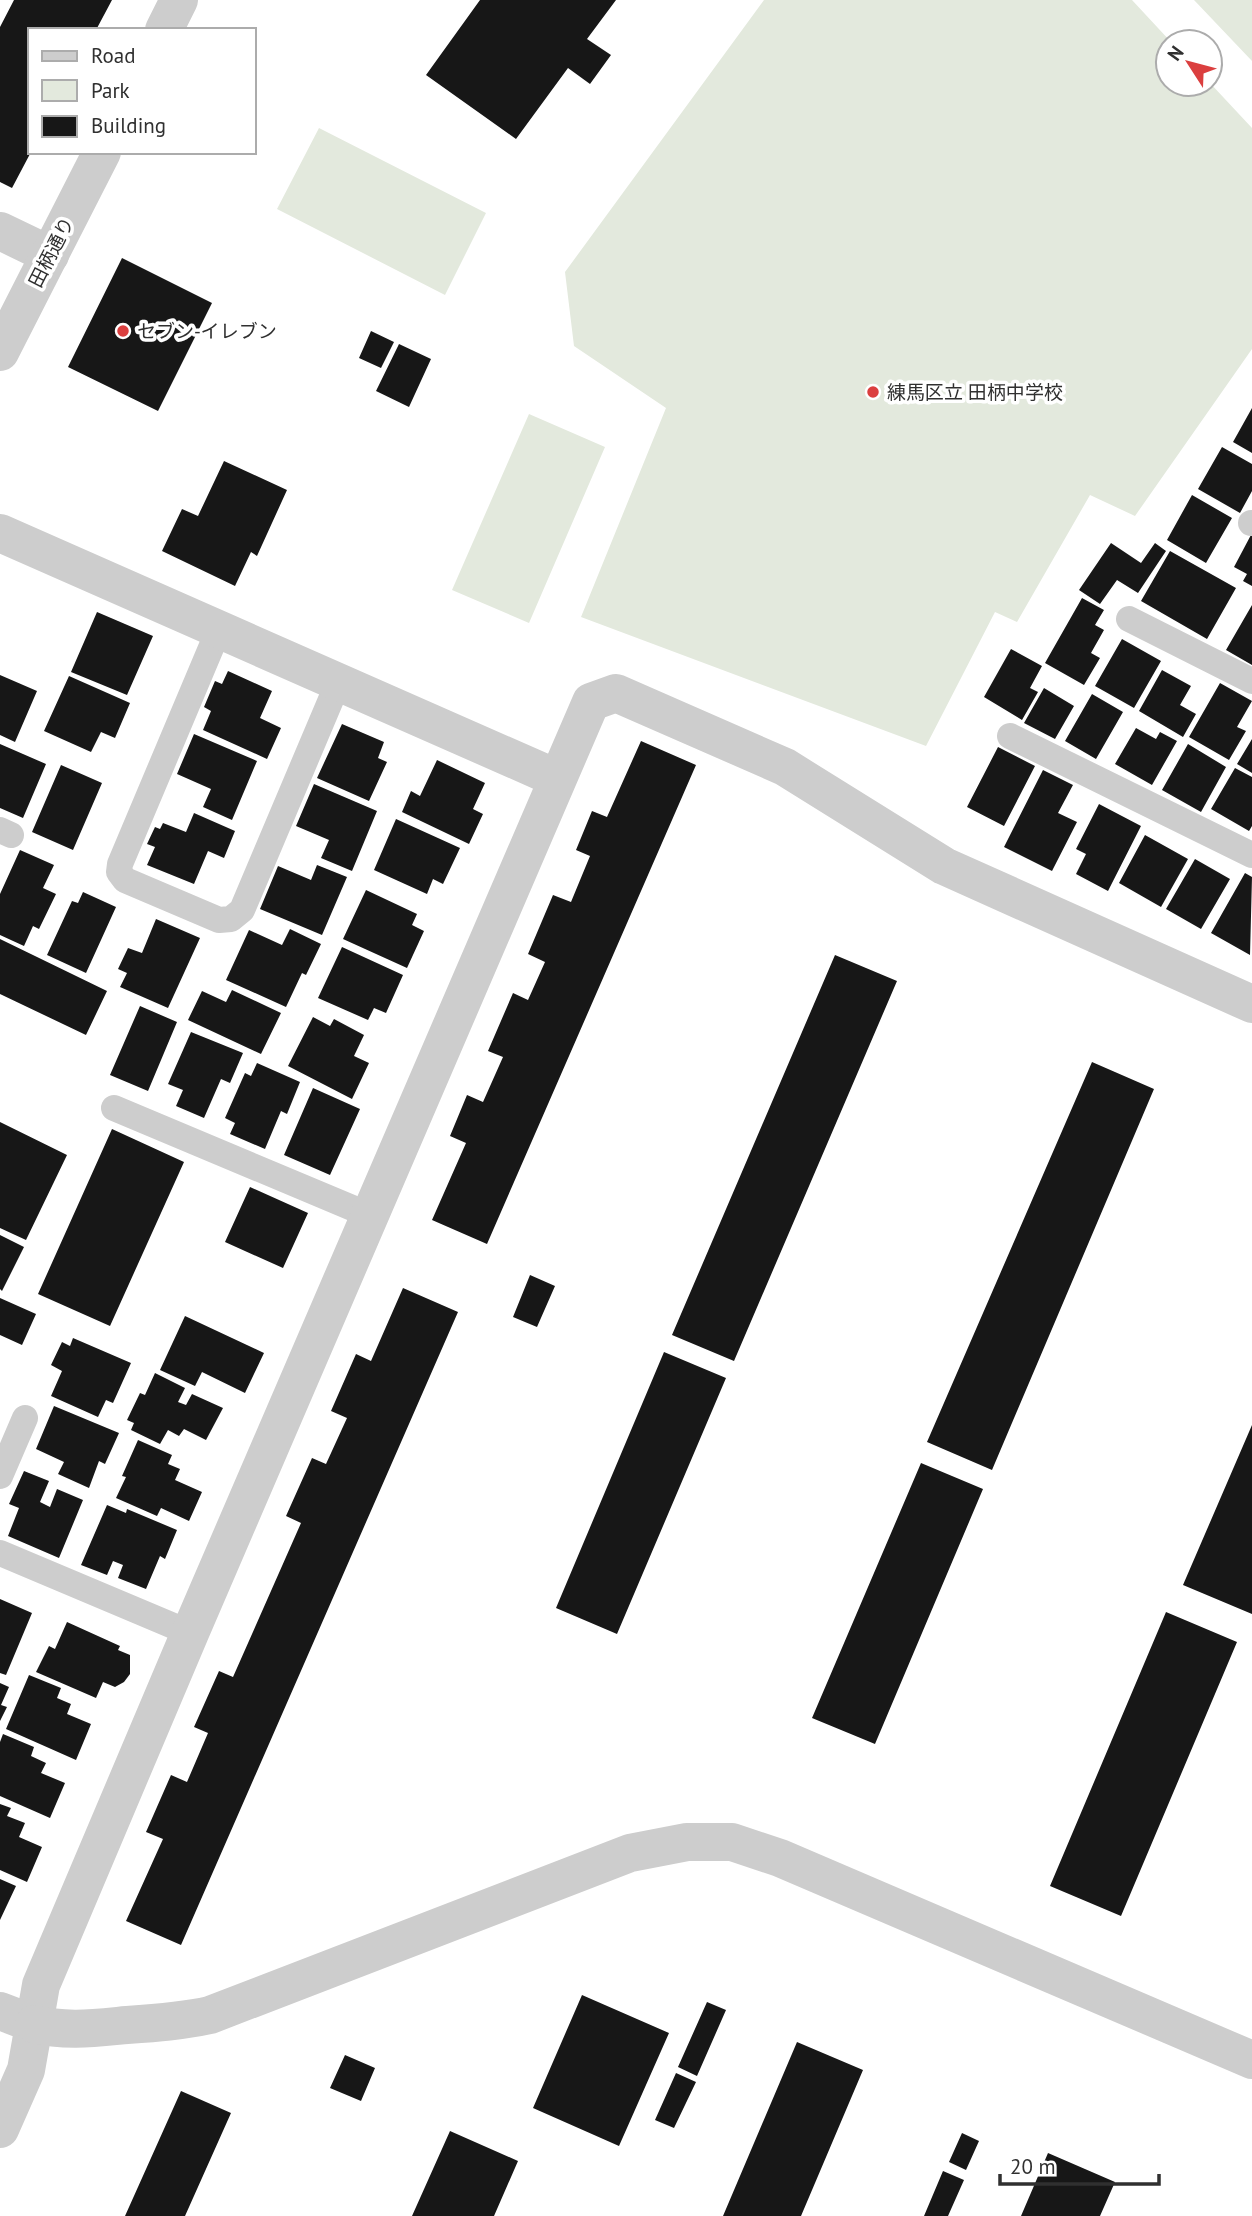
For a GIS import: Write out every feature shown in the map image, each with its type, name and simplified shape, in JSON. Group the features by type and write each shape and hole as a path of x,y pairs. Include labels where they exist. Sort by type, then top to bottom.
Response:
{"street":[{"path":"165,28 179,0"},
{"name":"田柄通り","path":"0,352 101,154"},
{"path":"0,231 50,255"},
{"path":"0,533 556,778"},
{"path":"0,2129 26,2070 17,2018 41,1985 556,778 591,702 615,693 785,766 944,866 1252,1004"},
{"path":"17,2018 55,2029 78,2030 210,2015 630,1853 687,1842 733,1842 780,1858 1252,2060"}],"lane":[{"path":"1129,619 1252,681"},
{"path":"219,629 120,864 119,872 125,880 219,920 231,919 242,910 338,683"},
{"path":"1010,736 1252,855"},
{"path":"114,1108 369,1216"},
{"path":"0,1476 25,1419"},
{"path":"0,1553 190,1633"}],"green space":[{"name":"練馬区立 田柄中学校","path":"764,0 1132,0 1158,28 1154,28 1154,98 1224,98 1252,128 1252,349 1135,516 1090,495 1017,622 995,612 926,746 581,617 666,408 574,346 565,272"},
{"path":"1194,0 1252,0 1252,61 1224,32 1224,28 1221,28"},
{"path":"319,128 486,213 445,295 277,209"},
{"path":"529,414 605,447 529,623 452,590"}],"building":[{"path":"14,0 112,0 97,28 28,28 30,154 12,188 0,182 0,27"},
{"path":"480,0 616,0 587,39 611,55 590,84 568,68 516,139 426,75"},
{"path":"122,258 212,303 158,411 68,367"},
{"path":"371,331 394,342 381,368 359,358"},
{"path":"399,344 431,359 409,407 376,391"},
{"path":"1252,408 1252,453 1233,442"},
{"path":"1222,447 1252,464 1252,491 1240,513 1198,489"},
{"path":"224,461 287,490 257,556 251,552 235,586 162,551 182,509 198,516"},
{"path":"1192,495 1232,518 1206,563 1167,540"},
{"path":"1252,533 1252,586 1243,581 1247,574 1234,567"},
{"path":"1111,543 1141,563 1155,543 1166,551 1138,593 1117,580 1100,604 1079,590"},
{"path":"1170,551 1236,588 1207,639 1141,601"},
{"path":"1082,598 1104,610 1095,625 1104,630 1091,653 1100,658 1084,685 1045,663"},
{"path":"1252,605 1252,665 1226,650"},
{"path":"97,612 153,636 127,695 71,672"},
{"path":"1122,639 1161,661 1134,708 1095,686"},
{"path":"1011,649 1042,666 1030,688 1038,692 1022,720 984,697"},
{"path":"1162,670 1191,686 1180,705 1196,714 1183,737 1139,711"},
{"path":"228,671 272,691 260,718 281,728 267,759 203,730 211,711 204,707 215,681 222,684"},
{"path":"0,675 37,691 15,742 0,735"},
{"path":"69,676 130,703 115,738 101,732 91,752 44,731"},
{"path":"1220,683 1252,701 1237,727 1246,731 1229,760 1189,737"},
{"path":"1044,688 1074,706 1055,739 1024,723"},
{"path":"1092,694 1123,712 1096,759 1065,741"},
{"path":"342,724 384,742 378,758 387,762 369,801 317,778"},
{"path":"1136,728 1156,739 1160,732 1177,741 1152,785 1115,764"},
{"path":"194,734 257,761 232,820 203,807 211,789 177,774"},
{"path":"1252,739 1252,773 1237,764"},
{"path":"641,741 696,765 487,1244 432,1220 466,1143 450,1136 467,1095 483,1102 503,1057 488,1051 513,993 528,1000 545,962 528,954 553,895 571,902 590,856 576,850 592,811 607,817"},
{"path":"0,744 46,764 23,818 0,808"},
{"path":"1188,744 1226,767 1201,812 1162,790"},
{"path":"998,747 1035,766 1004,826 967,807"},
{"path":"437,760 485,783 473,809 483,814 469,844 402,812 411,791 420,796"},
{"path":"61,765 102,783 73,850 32,832"},
{"path":"1235,768 1252,777 1252,826 1249,831 1211,809"},
{"path":"1043,770 1073,785 1058,813 1077,822 1052,871 1004,847"},
{"path":"314,784 377,811 352,871 321,858 329,840 296,826"},
{"path":"1099,804 1141,826 1108,891 1076,874 1086,854 1076,849"},
{"path":"194,813 235,831 224,858 208,851 194,884 147,865 155,847 147,844 155,827 160,829 163,823 186,832"},
{"path":"396,819 460,848 443,884 433,879 427,894 374,870"},
{"path":"1145,835 1188,859 1161,907 1119,883"},
{"path":"20,850 54,865 43,888 56,894 39,929 33,926 24,946 0,935 0,894"},
{"path":"1195,859 1230,879 1201,929 1166,909"},
{"path":"317,865 347,877 322,935 260,909 278,866 311,880"},
{"path":"1245,873 1252,877 1250,955 1211,933"},
{"path":"366,890 417,914 412,925 424,931 407,968 343,939"},
{"path":"83,892 116,907 86,973 47,955 72,901 78,903"},
{"path":"156,919 200,938 168,1008 120,987 127,973 118,969 128,948 142,953"},
{"path":"290,929 321,944 306,975 302,973 286,1007 226,980 249,930 282,945"},
{"path":"0,939 107,991 86,1035 0,994"},
{"path":"342,947 403,975 386,1013 374,1008 368,1020 318,998"},
{"path":"835,955 897,981 734,1361 672,1335"},
{"path":"232,990 281,1013 261,1054 188,1020 202,991 226,1002"},
{"path":"140,1006 177,1022 148,1091 110,1075"},
{"path":"313,1017 330,1026 334,1019 364,1035 354,1056 369,1063 352,1099 288,1066"},
{"path":"191,1032 243,1053 230,1083 221,1079 204,1118 176,1106 183,1090 168,1084"},
{"path":"1092,1062 1154,1089 992,1470 927,1442"},
{"path":"257,1063 300,1082 287,1114 281,1111 265,1149 230,1134 235,1123 225,1118 245,1073 251,1076"},
{"path":"313,1088 360,1109 330,1175 284,1155"},
{"path":"0,1122 67,1155 26,1240 0,1228"},
{"path":"112,1129 184,1162 110,1326 38,1294"},
{"path":"250,1187 308,1213 283,1268 225,1242"},
{"path":"0,1235 24,1247 2,1291 0,1289"},
{"path":"530,1275 555,1286 537,1327 513,1317"},
{"path":"403,1288 458,1312 181,1945 126,1921 163,1839 146,1832 171,1775 187,1782 208,1733 194,1727 219,1671 233,1677 301,1523 286,1516 312,1458 326,1464 347,1418 331,1411 356,1354 371,1361"},
{"path":"0,1298 36,1314 22,1345 0,1335"},
{"path":"185,1316 264,1353 245,1393 202,1372 195,1386 160,1370"},
{"path":"73,1338 131,1363 113,1403 106,1400 98,1417 51,1396 62,1371 51,1365 62,1342 70,1346"},
{"path":"664,1352 726,1378 617,1634 556,1608"},
{"path":"155,1373 185,1388 178,1402 186,1405 192,1394 223,1408 206,1440 184,1429 179,1436 168,1430 160,1444 131,1430 134,1423 127,1420 140,1393 145,1395"},
{"path":"54,1406 119,1433 105,1464 99,1461 89,1488 58,1474 64,1462 36,1449"},
{"path":"1252,1425 1252,1614 1183,1585"},
{"path":"138,1440 172,1455 168,1464 180,1469 175,1480 202,1492 189,1521 161,1508 157,1516 116,1498 126,1477 122,1476"},
{"path":"921,1463 983,1489 875,1744 812,1718"},
{"path":"24,1471 49,1481 40,1502 50,1507 57,1489 83,1500 59,1558 8,1536 19,1508 9,1504"},
{"path":"107,1505 126,1513 127,1509 177,1530 165,1559 160,1556 146,1589 118,1578 123,1565 113,1561 107,1575 81,1565"},
{"path":"0,1599 32,1613 6,1675 0,1673"},
{"path":"1166,1612 1237,1642 1121,1916 1050,1886"},
{"path":"67,1622 120,1646 118,1650 130,1655 130,1674 124,1682 115,1687 103,1682 96,1698 36,1672 49,1646 55,1649"},
{"path":"29,1675 61,1688 57,1698 71,1704 67,1714 91,1724 76,1760 6,1729"},
{"path":"0,1683 9,1687 1,1705 7,1707 0,1721"},
{"path":"3,1734 34,1747 31,1756 46,1763 41,1773 65,1783 50,1818 0,1796 0,1742"},
{"path":"0,1804 11,1808 7,1816 25,1823 19,1837 42,1847 27,1882 0,1870"},
{"path":"0,1879 16,1886 0,1920"},
{"path":"582,1995 669,2033 619,2146 533,2108"},
{"path":"707,2002 726,2010 697,2076 678,2067"},
{"path":"797,2042 863,2070 801,2216 723,2216"},
{"path":"345,2055 375,2068 361,2101 330,2088"},
{"path":"676,2073 696,2082 674,2128 655,2120"},
{"path":"181,2091 231,2113 185,2216 125,2216"},
{"path":"450,2131 518,2161 494,2216 412,2216"},
{"path":"962,2133 979,2141 966,2170 949,2162"},
{"path":"1048,2153 1115,2182 1100,2216 1021,2216"},
{"path":"943,2171 964,2180 948,2216 924,2216"}],"place":[{"name":"セブン-イレブン","path":"123,331"},
{"name":"練馬区立 田柄中学校","path":"873,392"}]}
